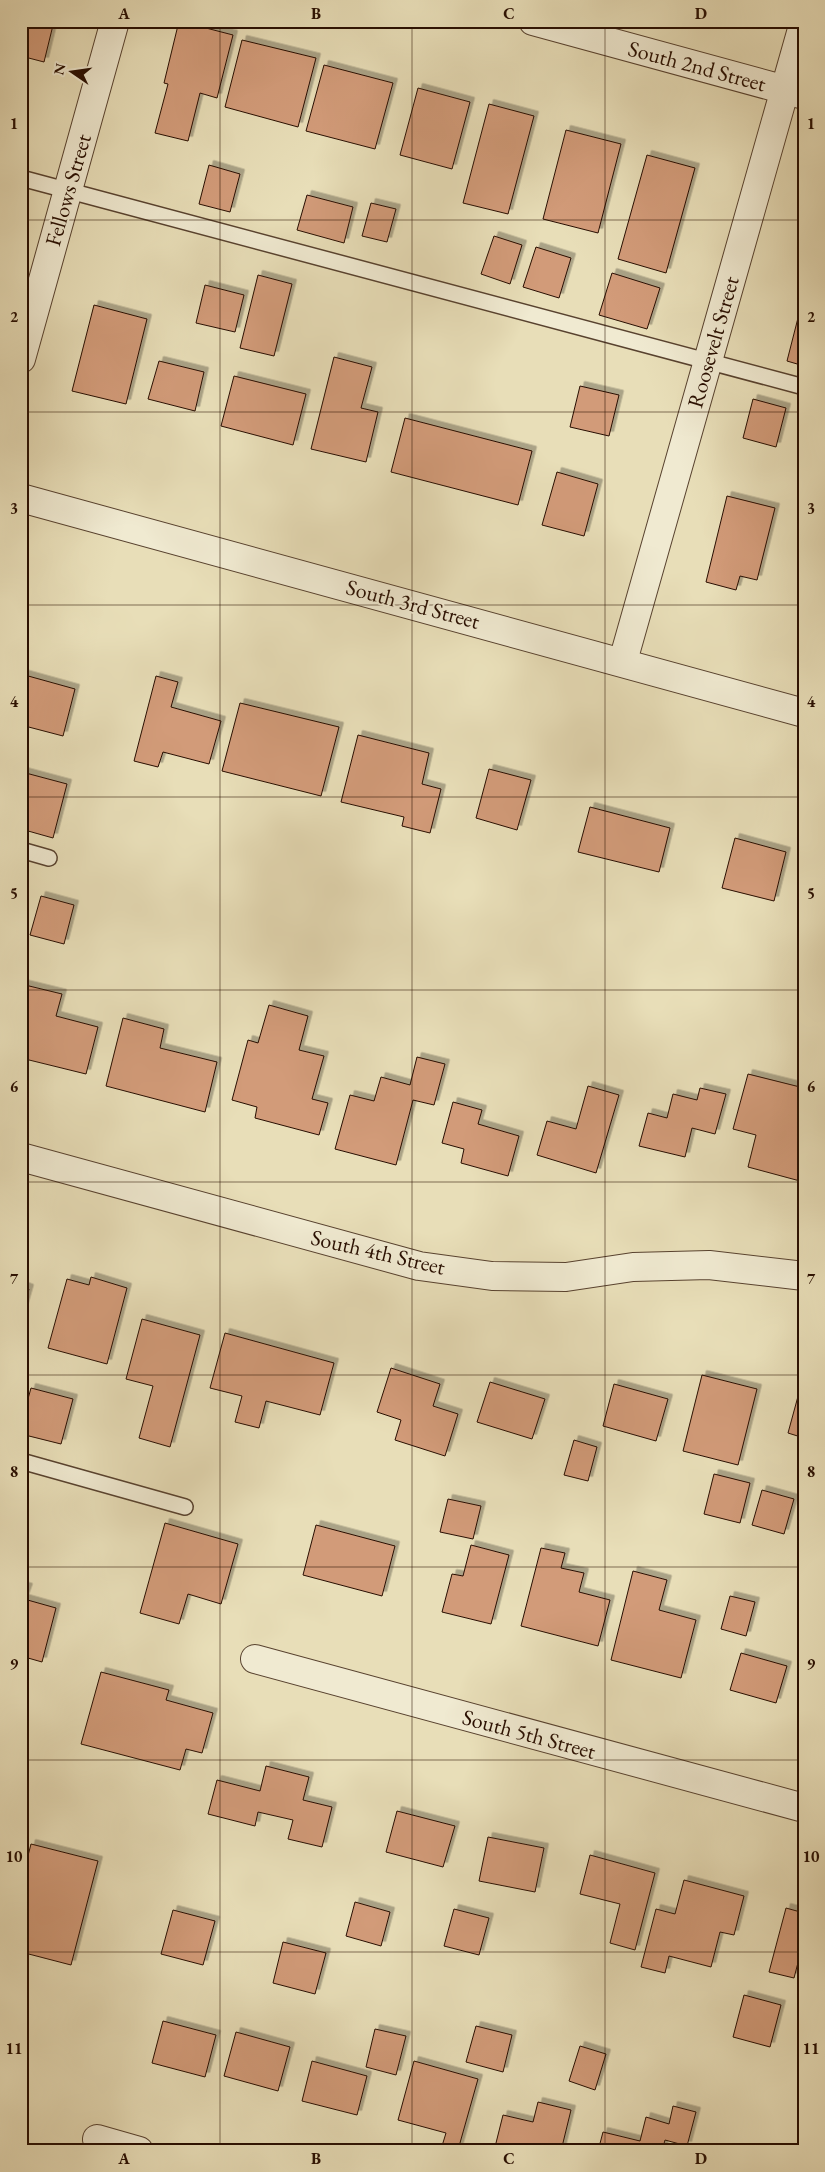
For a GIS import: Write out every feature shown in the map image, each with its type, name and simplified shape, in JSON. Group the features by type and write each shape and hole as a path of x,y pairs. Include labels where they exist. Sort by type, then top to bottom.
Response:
{"street":[{"name":"Fellows Street","path":"21,359 115,21"},
{"name":"South 2nd Street","path":"532,21 794,92"},
{"name":"Roosevelt Street","path":"623,662 708,361 794,92 804,22"},
{"name":"South 3rd Street","path":"21,498 804,712"},
{"name":"South 4th Street","path":"21,1157 419,1266 492,1276 566,1278 633,1267 709,1265 804,1276"},
{"name":"South 5th Street","path":"255,1659 804,1808"},
{"path":"97,2139 139,2151"}],"lane":[{"path":"21,178 804,387"},
{"path":"21,850 49,858"},
{"path":"21,1461 185,1506"}],"building":[{"path":"21,21 54,21 44,62 21,56"},
{"path":"179,21 233,35 217,98 200,93 188,141 155,133 168,84 164,83"},
{"path":"242,40 316,58 298,127 225,107"},
{"path":"324,65 393,83 375,149 306,131"},
{"path":"418,88 470,102 452,169 400,155"},
{"path":"489,104 534,116 508,214 463,203"},
{"path":"566,130 621,144 598,233 543,219"},
{"path":"647,155 695,168 666,273 618,259"},
{"path":"209,165 240,174 230,212 199,204"},
{"path":"307,195 353,207 344,243 297,230"},
{"path":"371,203 396,209 387,242 362,236"},
{"path":"494,236 522,245 510,284 481,274"},
{"path":"536,247 571,258 559,298 523,287"},
{"path":"612,273 660,288 647,329 599,315"},
{"path":"258,275 292,284 274,356 240,348"},
{"path":"205,285 244,295 235,332 196,323"},
{"path":"94,305 147,319 126,404 72,391"},
{"path":"799,314 804,316 804,366 787,361"},
{"path":"334,357 372,367 361,408 378,412 366,462 311,449"},
{"path":"159,361 204,372 195,411 148,399"},
{"path":"234,376 306,394 293,445 221,426"},
{"path":"580,386 619,395 609,436 570,427"},
{"path":"753,399 786,408 776,447 743,438"},
{"path":"405,418 532,451 518,505 391,472"},
{"path":"557,472 598,484 584,536 542,525"},
{"path":"727,496 775,508 757,580 740,576 736,590 706,582"},
{"path":"21,674 75,689 63,736 21,725"},
{"path":"156,676 178,682 171,707 221,721 209,764 163,752 158,767 134,761"},
{"path":"240,703 339,727 321,796 222,771"},
{"path":"358,735 429,753 422,784 441,789 430,833 402,826 404,817 341,802"},
{"path":"489,769 531,780 517,830 476,818"},
{"path":"22,772 67,784 53,838 21,829"},
{"path":"590,807 670,828 659,872 578,852"},
{"path":"735,838 786,852 774,901 722,888"},
{"path":"804,887 804,901 800,901"},
{"path":"41,896 74,905 64,944 30,935"},
{"path":"21,984 62,994 56,1016 98,1027 86,1074 21,1058"},
{"path":"269,1005 308,1016 299,1050 324,1056 312,1099 328,1103 319,1135 255,1118 257,1107 232,1100 248,1040 258,1043"},
{"path":"123,1018 164,1029 160,1048 217,1062 205,1112 106,1086"},
{"path":"417,1057 445,1064 434,1105 413,1100 396,1165 335,1149 350,1095 374,1101 381,1077 410,1085"},
{"path":"748,1074 804,1088 804,1166 800,1181 748,1167 756,1135 733,1129"},
{"path":"588,1086 619,1095 596,1173 537,1155 547,1121 576,1129"},
{"path":"700,1088 726,1094 715,1134 692,1128 685,1157 639,1146 648,1113 667,1118 673,1094 697,1100"},
{"path":"453,1102 482,1110 478,1124 519,1136 508,1176 461,1163 464,1149 442,1143"},
{"path":"91,1277 127,1288 107,1364 48,1348 67,1279 89,1285"},
{"path":"21,1286 29,1289 21,1317"},
{"path":"142,1319 200,1335 170,1447 139,1438 153,1386 126,1379"},
{"path":"225,1333 334,1363 320,1415 266,1401 259,1428 235,1422 242,1396 210,1388"},
{"path":"391,1368 440,1384 433,1406 458,1414 445,1456 395,1440 401,1420 377,1412"},
{"path":"702,1375 757,1389 738,1465 683,1451"},
{"path":"490,1382 545,1399 532,1439 477,1422"},
{"path":"614,1384 668,1399 656,1441 603,1426"},
{"path":"31,1388 73,1399 61,1444 21,1434 21,1424"},
{"path":"800,1389 804,1390 804,1438 788,1433"},
{"path":"574,1440 597,1447 588,1481 564,1475"},
{"path":"714,1474 750,1483 740,1523 704,1514"},
{"path":"762,1490 794,1499 784,1534 752,1525"},
{"path":"448,1499 481,1506 473,1539 440,1532"},
{"path":"165,1523 238,1544 221,1604 188,1594 179,1624 140,1613"},
{"path":"316,1525 395,1546 382,1596 303,1575"},
{"path":"471,1545 509,1555 491,1624 442,1612 452,1574 463,1576"},
{"path":"541,1548 565,1553 561,1568 584,1573 579,1592 610,1600 598,1646 521,1626"},
{"path":"633,1571 667,1580 659,1610 696,1620 681,1678 611,1660"},
{"path":"21,1586 28,1588 24,1599 56,1608 42,1662 21,1656"},
{"path":"730,1596 755,1602 746,1636 721,1629"},
{"path":"741,1653 787,1666 776,1703 730,1690"},
{"path":"101,1672 169,1690 166,1700 213,1713 202,1753 186,1749 180,1770 81,1744"},
{"path":"266,1766 309,1777 303,1800 332,1807 322,1847 288,1839 293,1820 258,1812 255,1826 208,1814 217,1780 260,1791"},
{"path":"397,1811 455,1826 443,1867 386,1852"},
{"path":"488,1837 544,1848 535,1892 479,1881"},
{"path":"31,1844 98,1861 71,1965 21,1952 21,1883"},
{"path":"590,1855 655,1873 635,1950 610,1943 620,1904 580,1894"},
{"path":"684,1880 744,1896 734,1935 720,1932 711,1967 669,1956 665,1973 641,1967 656,1909 675,1914"},
{"path":"355,1902 390,1912 381,1946 346,1936"},
{"path":"786,1908 804,1913 804,1952 801,1951 794,1978 769,1972"},
{"path":"454,1909 489,1918 479,1955 444,1946"},
{"path":"173,1910 215,1921 203,1965 161,1954"},
{"path":"283,1942 326,1953 315,1994 273,1983"},
{"path":"744,1995 781,2005 770,2047 733,2037"},
{"path":"163,2021 216,2035 205,2077 152,2063"},
{"path":"476,2026 512,2035 503,2072 466,2062"},
{"path":"375,2029 406,2036 396,2075 366,2067"},
{"path":"236,2032 290,2047 278,2091 224,2076"},
{"path":"580,2046 606,2054 595,2090 569,2081"},
{"path":"312,2061 367,2076 357,2115 302,2101"},
{"path":"414,2061 478,2079 458,2150 442,2146 446,2133 398,2120"},
{"path":"538,2102 571,2110 561,2151 494,2151 503,2115 533,2122"},
{"path":"673,2106 696,2112 687,2146 665,2140 662,2151 598,2151 603,2132 640,2141 646,2117 669,2124"}]}
